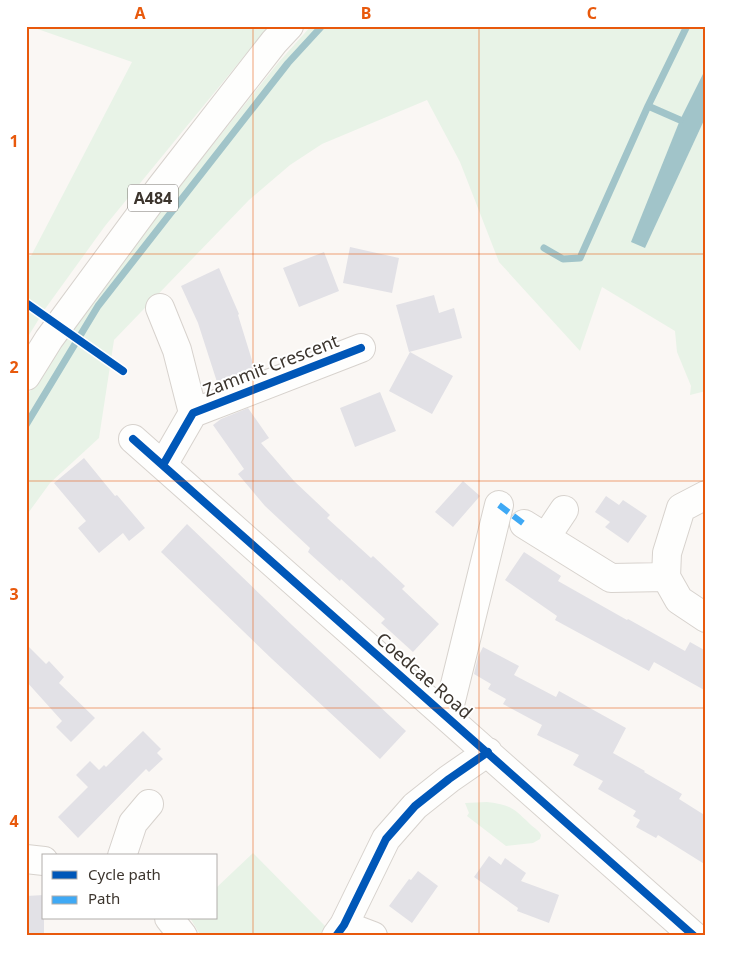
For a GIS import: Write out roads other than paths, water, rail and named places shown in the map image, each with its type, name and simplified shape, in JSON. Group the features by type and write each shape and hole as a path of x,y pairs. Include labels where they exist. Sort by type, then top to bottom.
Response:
{"street":[{"name":"A484","path":"26,376 49,339 161,187 288,26"},
{"name":"Zammit Crescent","path":"160,308 177,350 193,413"},
{"name":"Zammit Crescent","path":"163,466 193,413 360,348"},
{"name":"Coedcae Road","path":"133,439 694,936"},
{"path":"706,494 681,508 667,553 666,577 679,600 706,618"},
{"path":"447,717 499,505"},
{"path":"564,510 535,530 611,578 666,577"},
{"path":"373,936 340,931 386,839 415,806 488,752"},
{"path":"123,854 133,823 149,804"},
{"path":"26,858 42,861"},
{"path":"694,936 706,915"},
{"path":"171,920 183,936"}],"water":[{"path":"706,68 706,116 645,248 631,242 680,120"}],"waterway":[{"path":"26,425 98,306 288,63 322,26"},
{"path":"544,248 563,259 580,258 648,106 687,26"},
{"path":"648,106 680,120"}]}
